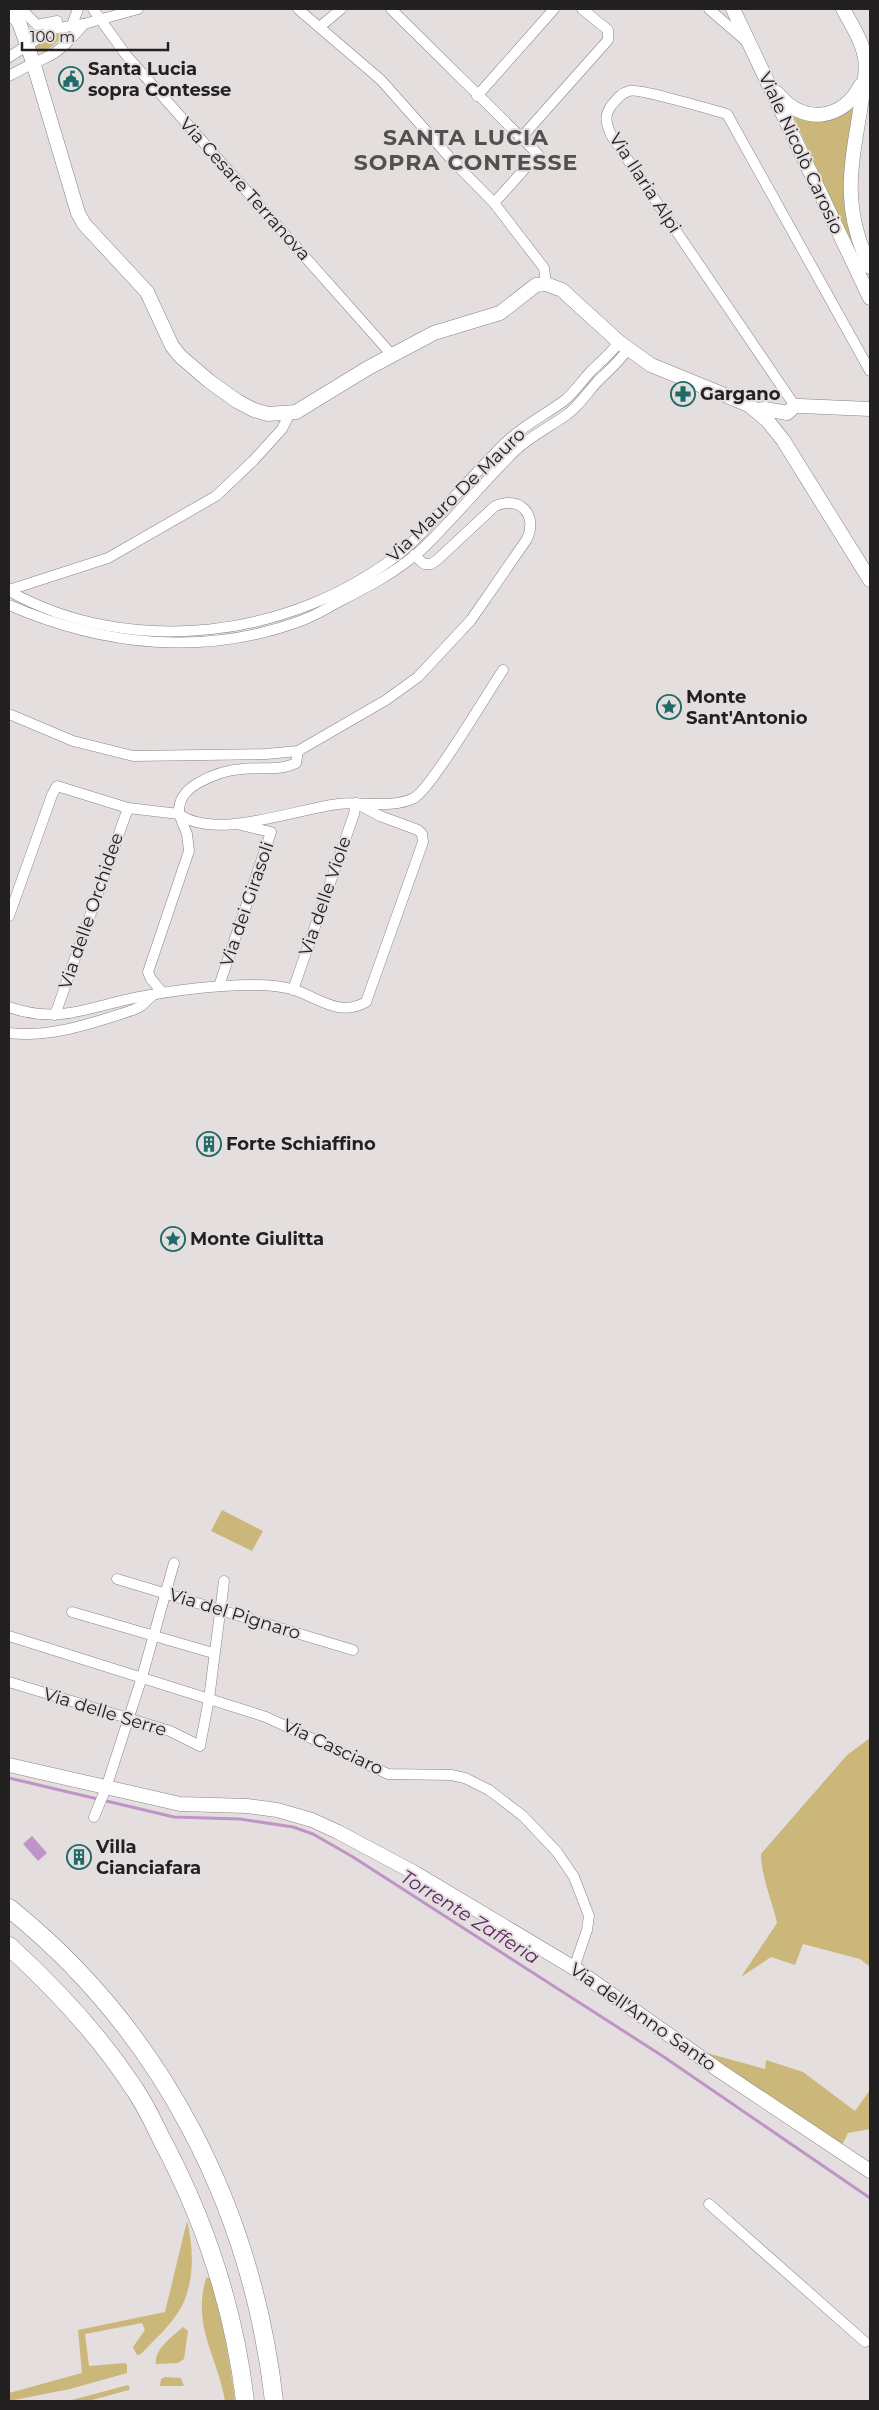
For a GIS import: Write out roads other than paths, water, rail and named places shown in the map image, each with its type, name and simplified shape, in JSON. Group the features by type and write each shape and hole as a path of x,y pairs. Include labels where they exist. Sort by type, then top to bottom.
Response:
{"highway":[{"path":"9,1908 73,1968 125,2026 159,2074 195,2135 227,2206 246,2259 264,2329 274,2401"},
{"path":"9,1946 42,1975 100,2041 136,2092 162,2139 198,2214 218,2270 236,2334 245,2401"}],"street":[{"path":"21,9 37,25 65,20 77,24"},
{"path":"9,76 34,62 46,58 72,38 77,24 78,9"},
{"name":"Via Cesare Terranova","path":"93,9 126,55 392,355"},
{"path":"9,57 53,28 100,20 138,9"},
{"path":"298,9 381,80 450,159 494,203 544,268 546,284"},
{"path":"322,25 341,9"},
{"path":"391,9 520,139 538,154 494,203"},
{"path":"477,96 554,9"},
{"path":"520,139 608,40 608,30 582,9"},
{"path":"709,9 750,44"},
{"name":"Viale Nicolò Carosio","path":"733,9 870,298"},
{"name":"Viale Nicolò Carosio","path":"843,9 865,58 852,162 850,200 858,240 870,267"},
{"path":"9,11 18,22 34,62 78,213 93,235 147,292 172,346 180,356 209,381 238,402 268,414 290,413 304,408 392,355 441,330 500,313 536,285 546,284 562,290 624,346 663,372 749,405 757,410 783,440 870,580"},
{"path":"767,81 788,106 797,111 815,115 826,114 842,108 855,95 864,78"},
{"name":"Via Ilaria Alpi","path":"795,406 611,135 606,119 607,112 618,98 626,92 642,92 727,114 870,371"},
{"name":"Via Mauro De Mauro","path":"9,605 45,621 109,638 178,643 244,637 304,620 379,581 414,555 518,448 578,406 598,382 618,364 624,346"},
{"name":"Via Mauro De Mauro","path":"9,590 66,615 124,628 216,630 290,612 353,584 402,552 506,443 567,398 594,369 624,346"},
{"path":"757,410 765,409 787,414 795,406 870,409"},
{"path":"9,590 87,567 108,558 216,496 253,461 282,429 290,413"},
{"path":"9,714 72,741 133,756 266,754 298,751 392,696 418,677 487,600 527,539 532,524 530,517 526,511 514,503 501,503 495,506 431,564 424,564 414,555"},
{"path":"9,916 52,795 57,786 128,808 179,814 189,821 210,824 245,823 337,804 356,803 378,806 414,798 434,776 503,670"},
{"path":"158,993 148,972 190,851 187,834 179,814 178,804 187,790 214,774 241,769 289,766 296,763 298,751"},
{"path":"9,1007 29,1013 72,1014 158,993 219,986 253,985 294,990 341,1009 355,1008 366,1002 423,842 422,834 418,830 380,816 356,803"},
{"name":"Via delle Viole","path":"294,990 354,814 356,803"},
{"name":"Via delle Orchidee","path":"55,1015 128,808"},
{"name":"Via dei Girasoli","path":"219,986 271,832 231,823"},
{"path":"9,1033 40,1034 62,1031 133,1010 142,1006 158,993"},
{"path":"96,1813 142,1677 174,1563"},
{"name":"Via del Pignaro","path":"118,1579 353,1650"},
{"path":"209,1699 213,1654 224,1581"},
{"path":"72,1612 213,1654"},
{"name":"Via Casciaro","path":"9,1636 278,1721 392,1775 427,1773 451,1775 470,1780 498,1796 523,1816 557,1852 574,1877 584,1898 589,1922 574,1968"},
{"name":"Via delle Serre","path":"9,1682 170,1731 200,1746 209,1699"},
{"name":"Via dell'Anno Santo","path":"9,1765 105,1790 180,1804 263,1807 312,1820 338,1832 415,1873 574,1968 720,2071 870,2171"},
{"path":"709,2204 865,2342"}],"waterway":[{"name":"Torrente Zafferia","path":"9,1778 174,1817 240,1819 293,1827 313,1834 353,1857 664,2057 870,2198"}],"place":[{"name":"Santa Lucia sopra Contesse","path":"71,79"},
{"name":"Gargano","path":"683,394"},
{"name":"Monte Sant'Antonio","path":"669,707"},
{"name":"Forte Schiaffino","path":"209,1144"},
{"name":"Monte Giulitta","path":"173,1239"},
{"name":"Villa Cianciafara","path":"79,1857"}],"district":[{"name":"SANTA LUCIA SOPRA CONTESSE","path":"466,150"}]}
